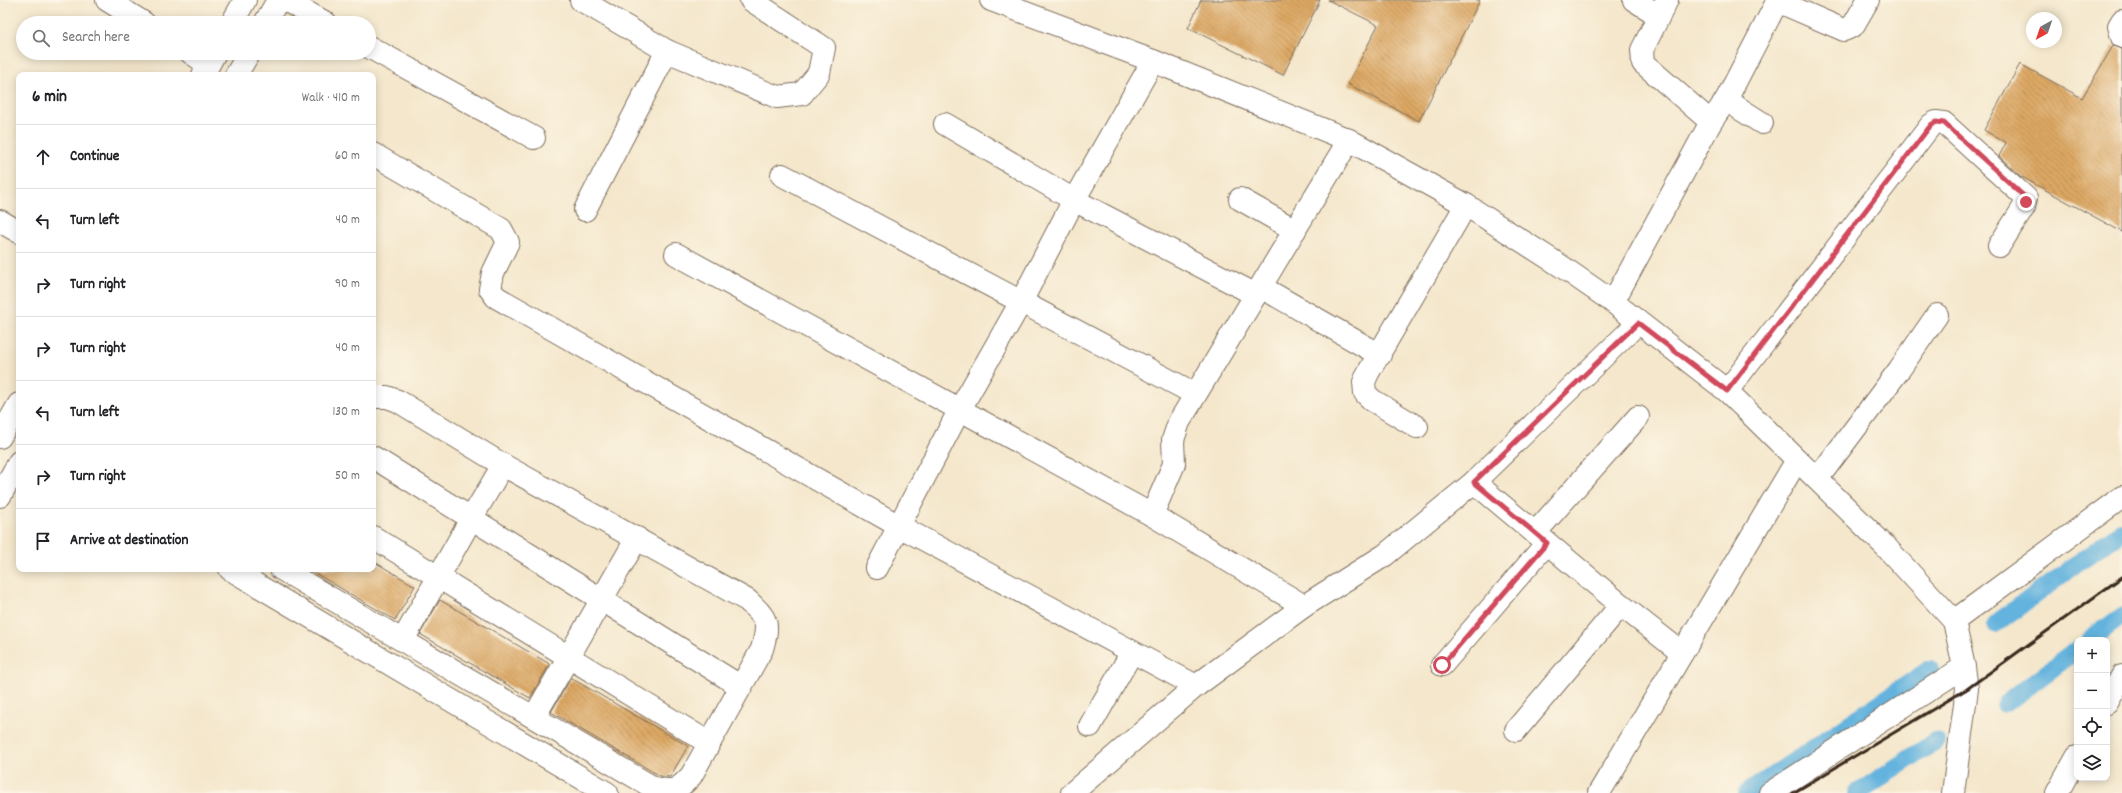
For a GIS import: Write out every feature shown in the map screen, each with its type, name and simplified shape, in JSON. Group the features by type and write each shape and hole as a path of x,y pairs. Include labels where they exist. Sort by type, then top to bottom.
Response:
{"street":[{"path":"108,0 133,16"},
{"path":"236,16 244,0"},
{"path":"270,16 278,0"},
{"path":"285,0 314,16"},
{"path":"581,0 667,51 777,97 802,94 818,73 824,48 751,0"},
{"path":"991,0 1153,61 1349,140 1466,205 1613,302 1727,391 1797,460 1818,478 1886,547 1954,621 1967,689 1953,793"},
{"path":"1634,0 1662,8 1642,50 1643,63 1711,122"},
{"path":"1613,302 1711,122 1726,100 1777,0 1844,30 1853,26 1868,0"},
{"path":"2122,21 2120,26 2122,38"},
{"path":"376,50 534,138"},
{"path":"585,210 667,51"},
{"path":"238,72 245,60"},
{"path":"877,568 960,408 1021,302 1074,200 1153,61"},
{"path":"1726,100 1762,123"},
{"path":"1727,391 1931,125 1936,122 1944,123 2026,198 2024,207 1999,246"},
{"path":"945,124 1074,200 1259,291 1380,355"},
{"path":"1152,515 1174,464 1173,440 1177,428 1195,394 1259,291 1349,140"},
{"path":"376,156 501,228 508,242 493,273 490,289 496,297 899,526 1196,686"},
{"path":"782,176 1195,394"},
{"path":"1240,199 1295,230"},
{"path":"1417,427 1372,400 1365,393 1364,382 1368,372 1380,355 1466,205"},
{"path":"0,221 16,230"},
{"path":"676,254 960,408 1152,515 1304,606"},
{"path":"1818,478 1899,370 1937,315"},
{"path":"1072,793 1196,686 1304,606 1385,555 1474,482 1638,323"},
{"path":"286,572 654,788 670,791 680,788 691,776 762,649 767,632 764,616 747,600 504,465 398,401 387,397 376,397"},
{"path":"0,437 16,409"},
{"path":"1442,665 1541,538 1638,418"},
{"path":"376,459 740,686"},
{"path":"1599,793 1797,460"},
{"path":"403,640 471,519 504,465"},
{"path":"0,496 16,467"},
{"path":"1474,482 1621,606 1682,653"},
{"path":"1954,621 2122,497"},
{"path":"534,717 637,538"},
{"path":"376,539 569,655 709,743"},
{"path":"235,572 607,793"},
{"path":"1516,730 1621,606"},
{"path":"1090,726 1132,652"},
{"path":"1770,793 1964,667"},
{"path":"2110,698 2122,676"},
{"path":"2057,793 2074,762"}],"building":[{"path":"1201,0 1320,0 1283,75 1188,28"},
{"path":"1328,0 1480,0 1419,121 1348,84 1378,25"},
{"path":"2113,46 2122,49 2122,232 2020,176 1999,156 2006,143 1984,130 2020,64 2082,98"},
{"path":"376,563 415,586 395,620 313,572 376,572"},
{"path":"440,600 548,663 549,665 530,698 420,634"},
{"path":"571,678 688,746 670,777 660,776 551,712"}],"waterway":[{"path":"1995,624 2122,531"},
{"path":"2094,637 2122,616"},
{"path":"2005,704 2074,652"},
{"path":"1747,793 1930,669"},
{"path":"1857,793 1936,741"}],"railway":[{"path":"1793,793 1967,689 2122,577"}],"route":[{"path":"1442,665 1547,543 1474,482 1638,323 1727,391 1931,125 1936,122 1940,121 1944,123 1969,148 2026,198 2026,202"}]}
